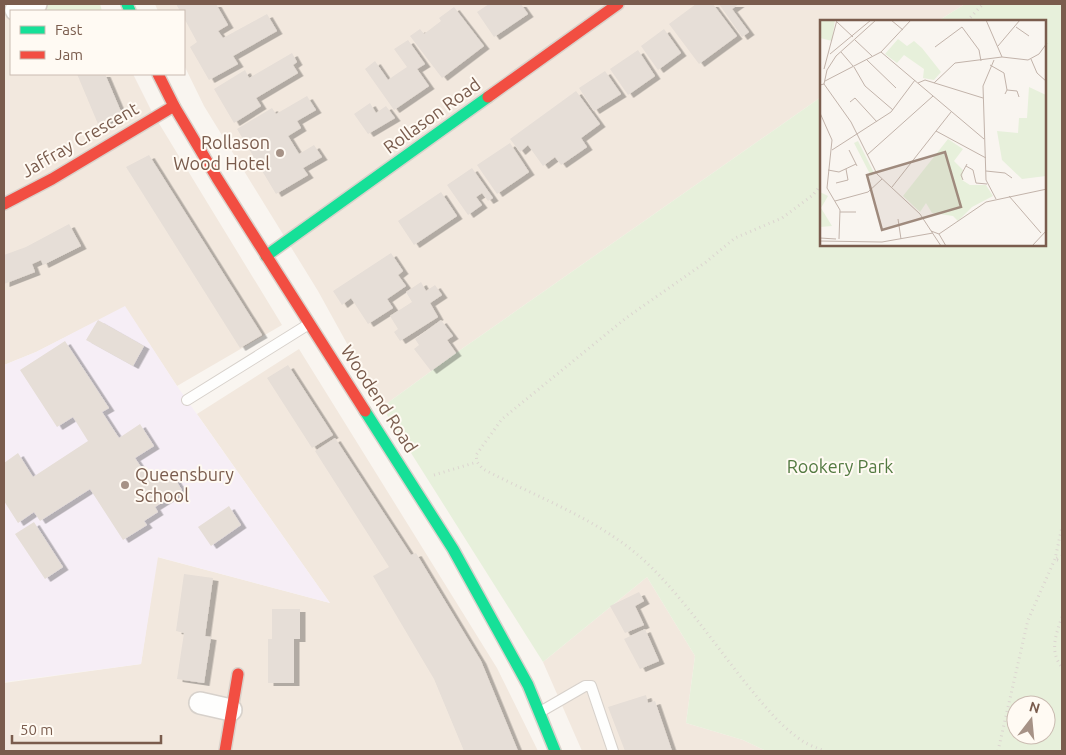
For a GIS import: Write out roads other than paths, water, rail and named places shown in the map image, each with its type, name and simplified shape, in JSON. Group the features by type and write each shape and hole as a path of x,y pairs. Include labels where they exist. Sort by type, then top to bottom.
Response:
{"main road":[{"name":"Rollason Road","path":"266,256 618,4"},
{"name":"Woodend Road","path":"158,75 174,106 266,256 412,482 458,557 528,685 555,751"},
{"name":"Jaffray Crescent","path":"4,204 52,180 174,106"},
{"path":"225,751 230,710 238,674"}],"street":[{"path":"16,10 36,4"},
{"path":"200,703 230,710"}],"lane":[{"path":"187,400 310,324"},
{"path":"540,712 584,686 591,686 613,751"}],"place":[{"name":"Rollason Wood Hotel","path":"280,153"},
{"name":"Queensbury School","path":"125,485"}],"park label":[{"name":"Rookery Park","path":"840,467"}]}
